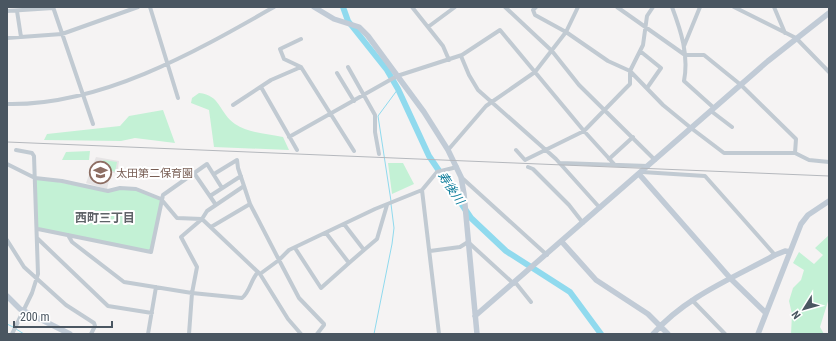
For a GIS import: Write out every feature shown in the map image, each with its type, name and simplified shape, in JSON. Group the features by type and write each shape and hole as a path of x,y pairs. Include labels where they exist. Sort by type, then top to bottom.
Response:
{"street":[{"path":"7,38 62,34 138,7"},
{"path":"150,7 178,98"},
{"path":"7,104 53,100 83,95 167,64 274,7"},
{"path":"314,7 334,19 362,29 448,150 457,167 461,177 465,204 477,334"},
{"path":"412,7 443,46 449,60"},
{"path":"428,27 455,7"},
{"path":"505,7 552,51 579,85 655,160"},
{"path":"536,7 534,10 535,14 566,32 608,61 630,71 691,128 727,154 795,153 809,160 829,162"},
{"path":"448,150 492,102 535,72 566,32 578,7"},
{"path":"617,7 685,55 704,55 741,85 796,140 795,153"},
{"path":"516,150 525,160 584,131 630,84 630,71 643,45 647,16 653,7"},
{"path":"672,7 682,33 686,68 684,81 732,127"},
{"path":"684,48 700,7"},
{"path":"734,7 796,38 829,72"},
{"path":"774,7 785,33"},
{"path":"7,11 53,8 93,124"},
{"path":"17,11 21,37"},
{"path":"475,316 515,283 741,85 796,38 829,13"},
{"path":"289,137 389,80 460,56 500,30 584,131 614,164"},
{"path":"301,39 280,49 284,59 301,67 354,151"},
{"path":"640,51 661,68 647,88"},
{"path":"460,56 478,90 560,163 600,208"},
{"path":"233,105 271,80 301,67"},
{"path":"348,67 375,115 375,132 379,154"},
{"path":"337,73 354,101"},
{"path":"260,87 297,150"},
{"path":"609,159 633,137"},
{"path":"14,331 38,278 38,229 34,156 32,152 16,150"},
{"path":"214,174 237,160 240,176 250,204 299,298 324,324 317,334"},
{"path":"560,163 649,166"},
{"path":"7,164 35,178 62,181 108,192 120,188 136,190 161,199 177,218 202,219 259,273 288,319 301,334"},
{"path":"38,229 151,252 163,195 207,164 222,188"},
{"path":"68,235 72,242 124,282 192,293 242,298 246,295 249,285 259,273 279,260 285,252 326,232 422,190 439,171 457,167"},
{"path":"528,167 557,193 583,223"},
{"path":"194,173 216,205"},
{"path":"640,173 705,176 775,255"},
{"path":"640,173 730,279 766,313"},
{"path":"210,196 240,176"},
{"path":"461,177 547,255"},
{"path":"189,334 192,293 197,267 181,237 202,219 207,211 244,186"},
{"path":"422,190 439,334"},
{"path":"758,334 804,219 829,201"},
{"path":"211,227 250,204"},
{"path":"295,248 321,288 377,239 390,204"},
{"path":"344,224 364,250"},
{"path":"326,232 349,263"},
{"path":"37,238 108,306 152,313"},
{"path":"7,240 24,267 38,278 66,305 94,323 91,334"},
{"path":"430,251 460,247 468,242"},
{"path":"468,242 515,283 531,302"},
{"path":"562,242 596,280 648,314 668,334"},
{"path":"653,334 660,326 692,300 775,255 785,251 790,252"},
{"path":"148,334 156,287"},
{"path":"7,296 23,310 70,334"},
{"path":"692,300 725,334"}],"shaded area":[{"name":"太田第二保育園","path":"96,157 119,161 117,174 111,172 107,189 86,183"}],"green space":[{"path":"199,93 212,97 230,120 240,127 258,133 283,137 289,150 214,147 209,110 191,103 192,98"},
{"path":"163,110 175,143 135,138 121,141 44,140 47,134 120,126 129,116"},
{"path":"90,151 89,160 62,160 66,152"},
{"path":"103,160 117,162 115,172 101,167"},
{"path":"388,163 403,163 414,184 392,194"},
{"path":"35,178 108,191 120,188 136,189 161,199 151,252 38,229"},
{"path":"829,235 829,298 820,327 824,334 791,334 792,314 789,301 793,288 801,280 804,270 793,263 799,252 814,264 823,255 815,248"}],"waterway":[{"name":"寿後川","path":"343,7 348,21 387,70 398,89 429,156 471,218 506,251 570,292 601,334"},
{"path":"391,201 378,116 398,89"},
{"path":"374,334 392,244 394,228 391,204"},
{"path":"7,324 13,327"},
{"path":"16,329 24,334"}],"railway":[{"path":"7,142 829,176"}],"place":[{"name":"太田第二保育園","path":"100,173"}],"district":[{"name":"西町三丁目","path":"105,218"}]}
